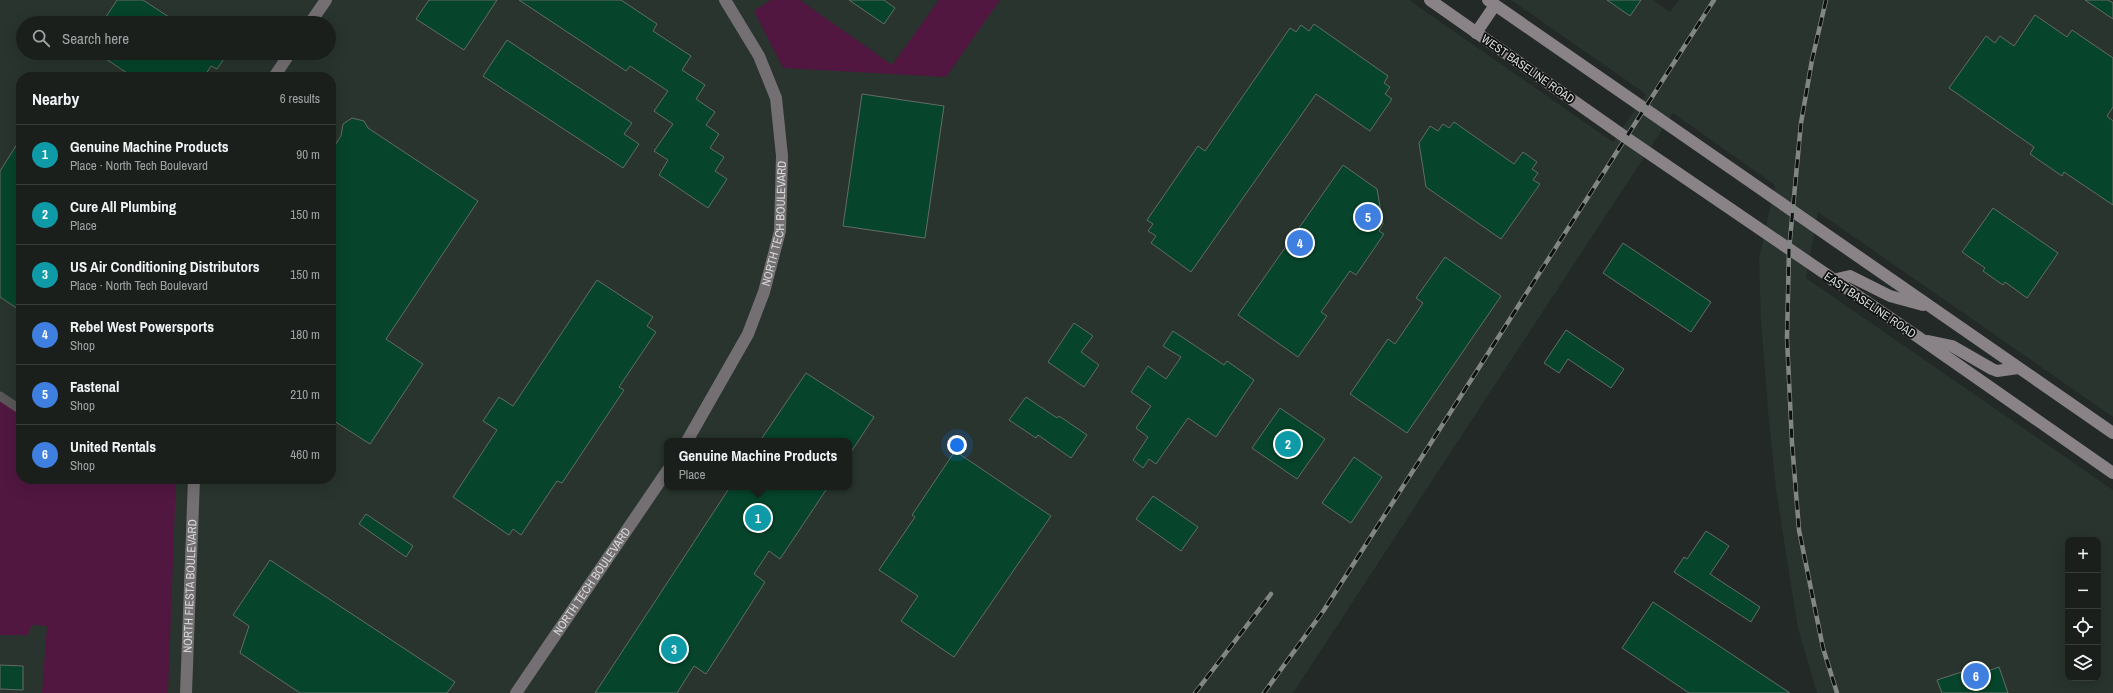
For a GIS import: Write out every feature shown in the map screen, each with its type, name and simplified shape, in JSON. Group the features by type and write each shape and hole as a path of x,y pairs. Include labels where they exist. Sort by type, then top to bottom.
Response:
{"main road":[{"name":"WEST BASELINE ROAD","path":"1430,0 1626,138"},
{"path":"1476,33 1491,3 2113,434"},
{"name":"EAST BASELINE ROAD","path":"1626,138 1832,280 1921,339 2113,473"},
{"path":"1832,280 1850,276 1890,296 1934,309"},
{"path":"1921,339 1952,346 1998,371 2018,368"}],"street":[{"path":"315,16 326,0"},
{"name":"NORTH TECH BOULEVARD","path":"688,438 748,334 764,292 780,231 782,156 776,98 759,56 725,0"},
{"path":"277,72 285,60"},
{"name":"NORTH TECH BOULEVARD","path":"516,693 664,474"},
{"name":"NORTH FIESTA BOULEVARD","path":"186,693 194,484"}],"lane":[{"path":"0,396 16,407"}],"shaded area":[{"path":"0,0 1409,0 1613,142 1646,94 1511,0 1653,0 1670,12 1679,0 2113,0 2113,417 1818,212 1806,278 2113,490 2113,693 1817,693 1798,629 1776,490 1768,410 1761,321 1759,259 1775,185 1673,113 1293,693 0,693"},
{"path":"771,0 800,0 892,65 939,0 1000,0 946,77 783,68 754,11"},
{"path":"0,396 16,407 16,484 176,484 168,693 42,693 47,626 32,625 28,635 0,635"}],"building":[{"path":"117,0 143,0 167,16 107,16"},
{"path":"429,0 497,0 464,50 416,19"},
{"path":"519,0 621,0 657,24 653,31 691,56 682,70 705,85 696,99 715,112 706,125 719,134 710,148 724,157 715,171 727,179 708,208 659,175 668,160 654,151 673,124 654,111 668,91 630,66 626,71"},
{"path":"849,0 884,0 895,8 884,24"},
{"path":"1607,0 1641,0 1630,16"},
{"path":"2085,0 2108,0 2113,3 2113,19"},
{"path":"2035,15 2067,37 2072,30 2113,58 2113,107 2107,116 2113,121 2113,205 2064,172 2062,176 2030,154 2034,147 1949,88 1986,36 1995,43 2000,36 2014,46"},
{"path":"1314,24 1388,76 1384,83 1390,87 1385,94 1392,99 1370,131 1316,94 1191,272 1151,243 1156,236 1148,231 1153,224 1147,220 1198,146 1205,151 1290,28 1296,32 1301,25 1309,31"},
{"path":"507,40 632,123 624,134 639,144 623,168 483,76"},
{"path":"108,60 223,60 217,69 211,66 207,72 126,72"},
{"path":"862,94 944,106 925,238 843,226"},
{"path":"352,118 364,121 368,128 478,201 386,339 423,364 370,444 336,422 336,144 341,136 343,124"},
{"path":"1454,122 1514,164 1523,152 1537,162 1532,169 1538,173 1533,180 1540,184 1501,239 1426,187 1419,143 1430,126 1438,131 1443,124 1449,128"},
{"path":"16,146 16,308 0,297 0,171"},
{"path":"1343,165 1377,189 1383,224 1379,231 1384,234 1356,275 1350,271 1321,312 1327,316 1298,357 1238,315"},
{"path":"1993,208 2058,253 2027,298 2005,282 2003,285 1983,271 1985,268 1962,252"},
{"path":"1623,243 1711,302 1691,332 1603,273"},
{"path":"1445,257 1501,296 1407,433 1350,394 1388,339 1395,344 1423,303 1416,298"},
{"path":"597,280 653,317 647,326 656,332 619,387 624,390 562,483 557,481 521,535 513,529 509,535 453,497 497,430 483,421 499,397 513,406"},
{"path":"1074,323 1093,336 1081,352 1099,365 1084,387 1048,362"},
{"path":"1566,330 1624,369 1611,388 1568,359 1559,373 1544,363"},
{"path":"1173,331 1224,365 1227,361 1254,380 1216,437 1188,418 1156,464 1149,459 1143,468 1133,460 1148,437 1136,428 1151,406 1131,392 1148,366 1166,379 1181,357 1163,346"},
{"path":"806,373 874,417 852,450 852,438 762,438"},
{"path":"1026,397 1057,418 1059,416 1087,435 1071,458 1038,435 1036,438 1009,420"},
{"path":"1280,408 1325,439 1297,479 1252,448"},
{"path":"955,451 1051,516 954,657 901,621 918,596 879,570 915,517 912,515"},
{"path":"1354,457 1382,477 1351,523 1322,503"},
{"path":"728,490 826,490 780,559 769,551 754,574 765,582 706,674 694,666 677,693 595,693"},
{"path":"1153,496 1198,527 1181,551 1136,519"},
{"path":"366,514 413,546 406,557 359,524"},
{"path":"1706,531 1729,546 1710,574 1760,607 1751,622 1674,572 1684,557 1687,559"},
{"path":"270,560 455,682 447,693 300,693 240,653 249,626 233,615"},
{"path":"1653,602 1790,693 1689,693 1622,648"},
{"path":"0,665 23,666 23,690 0,689"},
{"path":"1983,665 1985,672 1999,667 2008,693 1942,693 1937,680"}],"railway":[{"path":"1264,693 1324,610 1714,0"},
{"path":"1826,0 1812,60 1801,123 1789,250 1787,338 1792,443 1799,530 1823,648 1837,693"},
{"path":"1195,693 1271,594"}],"place":[{"name":"Fastenal","path":"1368,217"},
{"name":"Rebel West Powersports","path":"1300,243"},
{"name":"Cure All Plumbing","path":"1288,444"},
{"name":"Genuine Machine Products","path":"758,518"},
{"name":"US Air Conditioning Distributors","path":"674,649"},
{"name":"United Rentals","path":"1976,676"}]}
